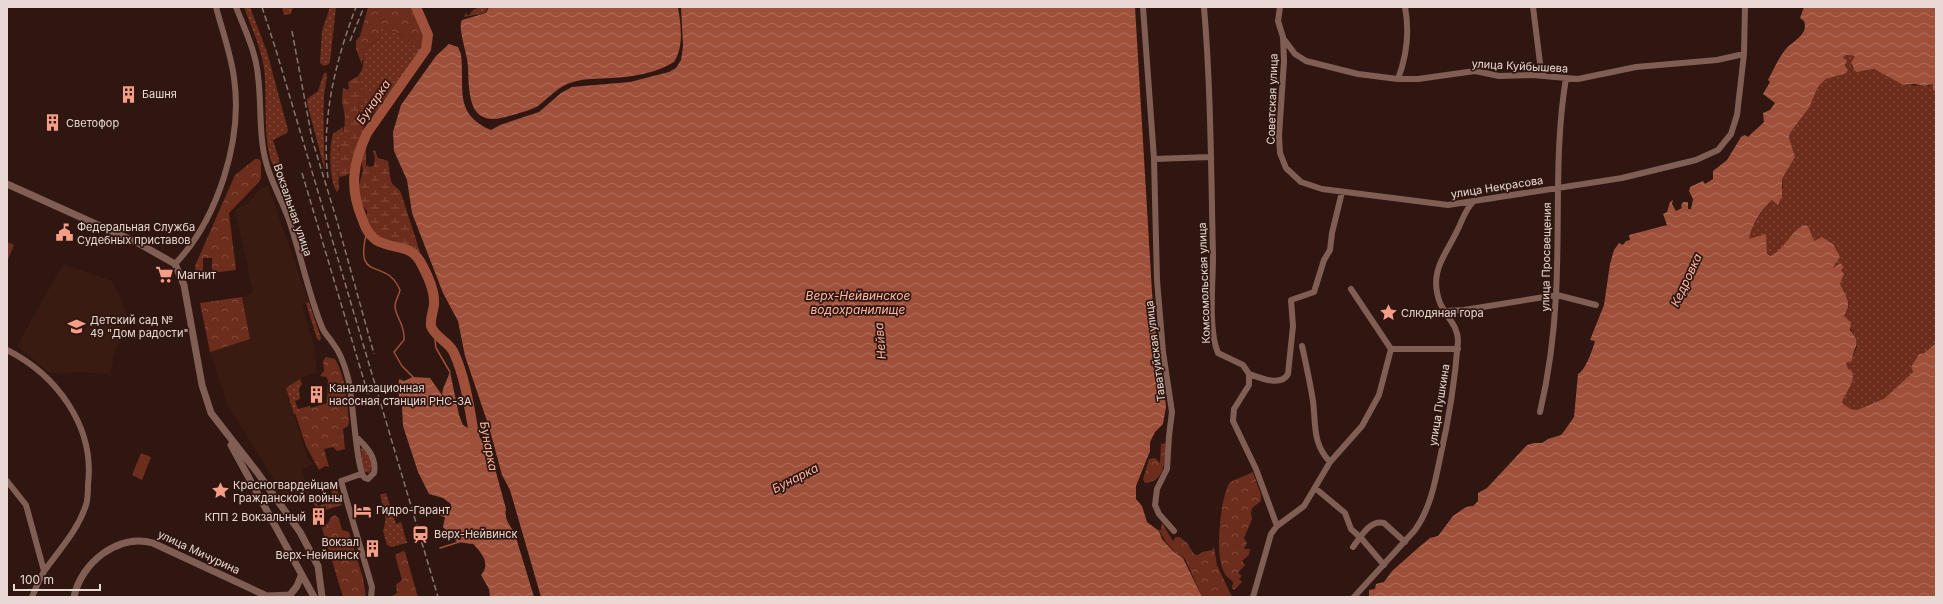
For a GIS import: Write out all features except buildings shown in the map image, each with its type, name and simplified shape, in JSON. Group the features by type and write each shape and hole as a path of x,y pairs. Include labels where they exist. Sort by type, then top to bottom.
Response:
{"street":[{"path":"175,264 192,245 206,221 224,175 235,126 237,108 234,78 216,7"},
{"name":"Вокзальная улица","path":"236,7 256,57 259,77 262,136 268,169 288,219 322,329 336,347 348,378 353,404 361,474"},
{"name":"Таватуйская улица","path":"1142,7 1154,158 1157,280 1163,352 1172,412 1167,469 1157,489 1155,505 1159,514 1174,530"},
{"name":"Комсомольская улица","path":"1204,7 1207,43 1211,157 1213,310 1216,348 1220,354 1242,365 1249,374"},
{"name":"Советская улица","path":"1280,7 1278,21 1283,37 1284,61 1279,136 1281,157 1286,168"},
{"path":"1398,79 1405,58 1408,42 1405,7"},
{"path":"1532,7 1540,63 1544,76"},
{"path":"1744,54 1745,7"},
{"name":"улица Куйбышева","path":"1283,37 1295,54 1306,61 1358,74 1398,79 1426,78 1475,71 1499,76 1544,76 1566,78 1589,77 1626,68 1717,60 1744,54"},
{"name":"улица Некрасова","path":"1286,168 1301,182 1322,189 1435,205 1473,202 1557,189 1622,178 1688,163 1714,153 1726,143 1735,123 1744,54"},
{"name":"улица Просвещения","path":"1540,412 1551,352 1556,295 1557,189 1561,115 1566,78"},
{"path":"1154,158 1211,157"},
{"path":"7,184 138,243 175,264 184,285 204,395 211,412 248,474 301,576 314,597"},
{"path":"1277,526 1256,469 1233,421 1234,409 1249,385 1249,374 1276,381 1283,380 1287,377 1290,368 1293,326 1291,300 1314,292 1324,260 1330,250 1332,233 1342,192"},
{"name":"улица Пушкина","path":"1354,597 1405,542 1422,518 1433,488 1450,411 1458,349 1456,329 1444,311 1438,295 1436,277 1439,263 1466,210 1473,202"},
{"path":"1253,597 1261,573 1269,539 1277,526 1304,506 1330,462 1356,434 1370,415 1383,384 1391,349 1351,289"},
{"path":"1444,311 1464,310 1556,295 1596,305"},
{"path":"1302,346 1313,402 1316,435 1323,454 1330,462"},
{"path":"1391,349 1458,349"},
{"path":"7,350 17,354 53,382 67,401 82,429 88,450 89,477 86,504 78,524 66,544 44,571 32,597"},
{"path":"219,424 257,472 307,544 318,566 322,597"},
{"path":"356,436 368,449 374,466 374,473 371,478 365,478 361,474 341,481 372,587 371,597"},
{"path":"248,474 251,470 257,472"},
{"path":"7,481 26,505 44,571"},
{"path":"1314,488 1345,512 1351,529 1361,538 1384,565"},
{"path":"1352,547 1373,524 1380,522 1384,523 1405,542"},
{"name":"улица Мичурина","path":"74,597 84,574 98,557 112,548 139,541 153,543 268,597"},
{"path":"268,597 290,595 297,586 301,576"},
{"path":"314,597 320,583"}],"shaded area":[{"path":"268,186 309,302 302,305 314,345 317,372 305,376 286,388 307,456 314,465 301,469 313,500 298,504 288,502 228,406 210,352 250,338 242,297 253,292 235,210 248,203 260,189"},
{"name":"Детский сад № 49 \"Дом радости\"","path":"63,264 112,281 127,314 123,337 116,348 110,374 75,372 59,374 48,371 17,346"}],"green space":[{"path":"244,7 250,7 267,52 288,130 287,133 273,140 279,160 276,171 268,150 263,60"},
{"path":"282,7 293,7 291,14 284,15"},
{"path":"330,7 336,7 330,61 329,64 324,66 320,63 322,31"},
{"path":"368,7 411,7 419,21 422,32 423,42 421,47 418,48 401,35 384,28 379,30 381,38 367,48 362,65 356,49 356,41 360,36"},
{"path":"478,7 488,7 485,13 464,17 466,12 467,15 470,15 471,12"},
{"path":"384,28 401,35 418,48 421,47 420,51 392,92 370,117 366,118 362,115 358,108 359,103 375,99 364,93 358,76 362,70 364,53 367,48 381,38 379,30"},
{"path":"1846,55 1855,56 1851,66 1864,71 1874,69 1903,85 1929,86 1933,83 1933,90 1936,92 1936,343 1923,354 1919,354 1911,367 1913,372 1885,398 1857,410 1851,409 1842,403 1851,385 1846,363 1852,361 1857,346 1854,335 1844,316 1849,304 1839,284 1843,273 1837,267 1834,269 1812,239 1792,236 1779,252 1770,256 1767,254 1766,240 1763,236 1749,239 1754,224 1758,218 1767,205 1783,188 1782,179 1795,157 1789,137 1790,133 1809,108 1818,87 1826,79 1848,70 1843,58"},
{"path":"324,73 327,73 324,95 325,171 307,103 307,99 318,91"},
{"path":"358,76 364,93 376,99 359,103 358,109 361,115 367,120 355,150 351,172 345,176 339,177 339,143 344,131 345,116 342,101 343,88 347,90 349,89 348,82"},
{"path":"343,127 340,142 339,189 337,192 332,181 330,164 331,146 333,134"},
{"path":"366,146 366,165 370,167 374,166 375,158 373,150 378,158 388,161 391,181 401,193 420,252 398,242 381,238 373,232 367,220 367,211 360,203 359,186 363,170 361,159"},
{"path":"255,159 261,161 261,178 259,182 229,213 236,270 212,273 212,258 203,258 203,271 196,273 195,266 235,175"},
{"path":"7,242 14,245 7,262"},
{"path":"242,297 250,339 210,352 200,303"},
{"path":"309,302 321,338 320,341 317,339 306,303"},
{"path":"326,357 335,359 342,374 349,422 348,426 343,429 345,449 337,451 333,447 324,449 329,467 325,466 319,470 306,446 295,413 327,403 328,380 326,377 320,376 324,371 323,361"},
{"path":"300,379 302,384 299,389 300,399 295,401 298,409 310,406 311,409 294,414 286,388"},
{"path":"1166,443 1161,474 1152,482 1145,483 1143,479 1149,459 1155,458 1160,463 1161,444"},
{"path":"361,447 370,459 371,470 369,473 363,471"},
{"path":"141,453 151,457 142,480 132,475"},
{"path":"1253,472 1261,495 1261,501 1252,508 1252,519 1244,538 1247,543 1244,549 1250,549 1249,555 1242,561 1245,565 1238,573 1242,576 1239,579 1242,582 1234,590 1232,588 1233,582 1227,577 1223,570 1219,551 1221,512 1226,490 1230,482"},
{"path":"334,487 337,489 342,505 325,510 323,507 316,509 314,499 318,506 333,501 331,490"},
{"path":"386,493 396,524 401,522 407,543 391,547 387,545 383,531 385,517 380,495"},
{"path":"335,515 339,519 342,530 349,532 363,578 366,597 343,597 322,528 329,522 330,518"},
{"path":"1162,523 1173,541 1176,537 1180,537 1187,543 1194,554 1198,555 1202,552 1212,550 1214,547 1217,565 1232,597 1202,597 1185,559 1172,549 1159,530 1161,530"},
{"path":"403,551 405,552 418,597 390,597 397,593 396,585 402,580 395,555"}],"water":[{"path":"489,7 678,7 681,28 679,50 674,62 660,69 627,77 588,79 573,82 558,89 538,106 531,109 496,119 486,118 479,114 474,108 471,99 468,62 461,24 462,20 486,13"},
{"name":"Верх-Нейвинское водохранилище","path":"681,7 1135,7 1152,292 1158,360 1164,387 1166,407 1163,424 1155,432 1150,442 1150,451 1136,486 1136,499 1142,506 1147,522 1159,531 1162,539 1173,551 1183,558 1202,597 541,597 510,490 502,475 489,427 465,356 458,321 443,293 412,213 407,180 394,151 393,132 401,105 436,56 449,44 458,47 461,54 462,89 466,108 479,124 491,130 500,125 539,112 561,93 572,87 630,82 669,72 676,68 681,60 683,46"},
{"name":"Кедровка","path":"1804,7 1936,7 1936,92 1933,90 1933,84 1924,86 1915,84 1903,85 1874,69 1856,72 1851,63 1855,56 1846,55 1843,58 1847,60 1845,65 1848,70 1846,73 1826,79 1818,87 1809,108 1790,133 1789,137 1795,157 1782,179 1782,196 1778,205 1772,200 1764,208 1750,233 1749,239 1766,234 1767,254 1770,256 1776,253 1799,228 1804,225 1808,226 1814,241 1822,237 1833,244 1840,257 1833,267 1834,268 1840,263 1844,267 1841,270 1844,274 1840,284 1848,300 1848,307 1844,316 1851,323 1850,330 1857,342 1852,361 1846,363 1848,369 1852,371 1853,380 1842,403 1851,409 1857,410 1885,398 1913,372 1911,367 1919,354 1923,354 1936,343 1936,597 1369,597 1369,590 1375,589 1376,584 1384,582 1392,571 1430,538 1438,536 1453,516 1466,507 1473,506 1478,501 1478,493 1487,488 1527,445 1542,443 1548,439 1561,435 1565,430 1574,417 1578,374 1586,364 1595,341 1590,340 1604,305 1610,264 1614,250 1619,243 1623,245 1626,241 1630,240 1629,235 1667,225 1663,214 1667,212 1670,202 1673,200 1672,204 1676,211 1682,208 1681,206 1683,202 1688,202 1688,209 1691,209 1693,199 1689,191 1690,187 1703,181 1705,184 1713,179 1713,171 1727,160 1741,137 1745,135 1748,137 1764,122 1763,113 1770,110 1775,103 1763,94 1770,82 1768,80 1782,54 1802,34 1804,30 1804,21 1800,18"},
{"path":"450,372 459,415 463,425 476,433 485,444 493,461 506,509 506,518 514,531 534,597 490,597 489,589 481,575 485,567 482,555 473,544 457,542 443,527 445,517 438,515 446,514 451,510 451,504 443,498 429,494 418,472 403,426 402,406 398,392 399,379 404,381 413,377 430,378 442,395"}],"waterway":[{"name":"Бунарка","path":"416,7 428,35 426,49 367,133 358,155 354,175 355,196 364,224 371,235 376,240 413,253 418,258 424,269 431,285 434,300 431,326 436,334 449,345 454,353 468,398 476,445"},
{"path":"367,231 364,258 373,268 387,274 394,280 400,290 395,310 402,325 404,340 394,352 402,366 413,377"},
{"path":"434,332 436,348 450,372"},
{"path":"440,548 459,542"}],"railway":[{"path":"262,7 438,597"},
{"path":"328,178 326,156 328,113 336,70 348,28 356,7"},
{"path":"350,41 364,7"},
{"path":"292,31 312,139 337,221 374,354"},
{"path":"302,173 368,394"}],"place":[{"name":"Башня","path":"129,94"},
{"name":"Светофор","path":"53,123"},
{"name":"Федеральная Служба Судебных приставов","path":"64,233"},
{"name":"Магнит","path":"164,275"},
{"name":"Слюдяная гора","path":"1388,313"},
{"name":"Детский сад № 49 \"Дом радости\"","path":"77,326"},
{"name":"Канализационная насосная станция РНС-3А","path":"316,394"},
{"name":"Красногвардейцам Гражданской войны","path":"220,491"},
{"name":"Гидро-Гарант","path":"363,510"},
{"name":"КПП 2 Вокзальный","path":"319,517"},
{"name":"Верх-Нейвинск","path":"421,534"},
{"name":"Вокзал Верх-Нейвинск","path":"372,548"}],"water label":[{"name":"Нейва","path":"880,341"}]}
